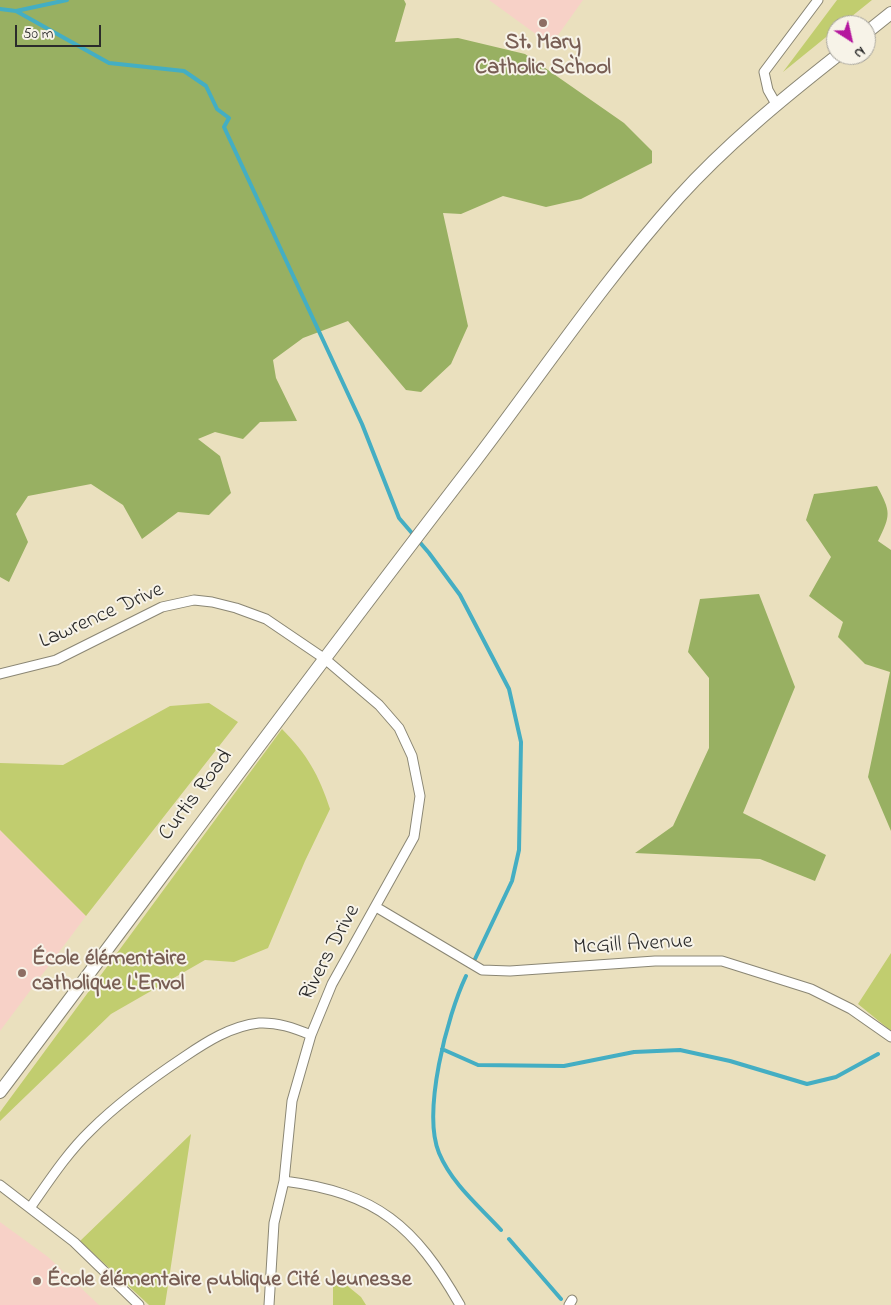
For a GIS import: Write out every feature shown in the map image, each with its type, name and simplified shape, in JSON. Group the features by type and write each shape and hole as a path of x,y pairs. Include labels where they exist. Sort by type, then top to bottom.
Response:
{"main road":[{"path":"876,26 890,16"},
{"name":"Curtis Road","path":"0,1092 587,312 678,199 714,161 776,104 826,64"}],"street":[{"path":"776,104 768,90 764,72 818,0"},
{"name":"Lawrence Drive","path":"0,674 56,660 162,607 194,600 236,608 266,619 325,659"},
{"name":"Rivers Drive","path":"268,1305 274,1224 284,1180 292,1101 311,1034 332,984 414,837 420,796 412,756 399,728 379,705 325,659"},
{"name":"McGill Avenue","path":"376,908 482,970 510,971 655,961 722,961 811,989 851,1009 891,1036"},
{"path":"30,1208 67,1156 91,1130 138,1088 204,1044 237,1028 260,1023 288,1026 311,1034"},
{"path":"284,1180 337,1192 390,1216 425,1250 460,1305"},
{"path":"0,1185 74,1242 139,1305"}],"shaded area":[{"name":"St. Mary Catholic School","path":"489,0 583,0 551,45"},
{"name":"École élémentaire catholique L'Envol","path":"0,830 86,916 0,1031"},
{"name":"École élémentaire publique Cité Jeunesse","path":"0,1222 48,1257 99,1305 0,1305"}],"green space":[{"path":"0,0 404,0 406,4 395,42 458,38 525,54 624,123 652,151 652,163 581,199 546,207 503,196 461,214 443,213 468,326 451,364 421,392 406,390 348,321 303,338 273,360 276,378 297,421 260,422 243,439 215,432 198,439 220,456 231,493 209,515 178,512 142,539 123,505 91,484 28,496 16,514 28,542 9,582 0,577"},
{"path":"837,0 872,0 853,15 826,15 826,37 783,72"},
{"path":"877,486 885,502 888,514 878,541 891,550 891,831 868,777 890,672 865,664 838,637 843,622 809,596 831,557 806,520 814,494"},
{"path":"759,594 795,687 743,813 826,855 815,881 760,859 635,853 673,826 709,748 709,678 688,652 700,599"},
{"path":"209,703 238,722 86,916 0,830 0,763 63,765 170,706"},
{"path":"282,729 311,766 330,809 305,861 268,948 234,962 205,960 111,1014 0,1121 0,1112"},
{"path":"891,953 891,1031 858,1004"},
{"path":"191,1134 165,1305 149,1305 80,1241"},
{"path":"333,1274 361,1297 366,1305 333,1305"}],"waterway":[{"path":"0,9 16,11 67,0"},
{"path":"16,11 109,63 184,71 206,86 217,109 229,118 224,127 362,424 399,518 429,553 460,595 509,689 521,742 519,850 512,881 475,959"},
{"path":"466,976 451,1015 439,1064 433,1114 434,1135 439,1153 451,1175 501,1230"},
{"path":"442,1049 478,1065 564,1066 634,1052 680,1050 730,1061 807,1084 836,1077 878,1054"},
{"path":"509,1239 561,1299"}],"place":[{"name":"St. Mary Catholic School","path":"543,23"},
{"name":"École élémentaire catholique L'Envol","path":"22,973"},
{"name":"École élémentaire publique Cité Jeunesse","path":"37,1281"}]}
